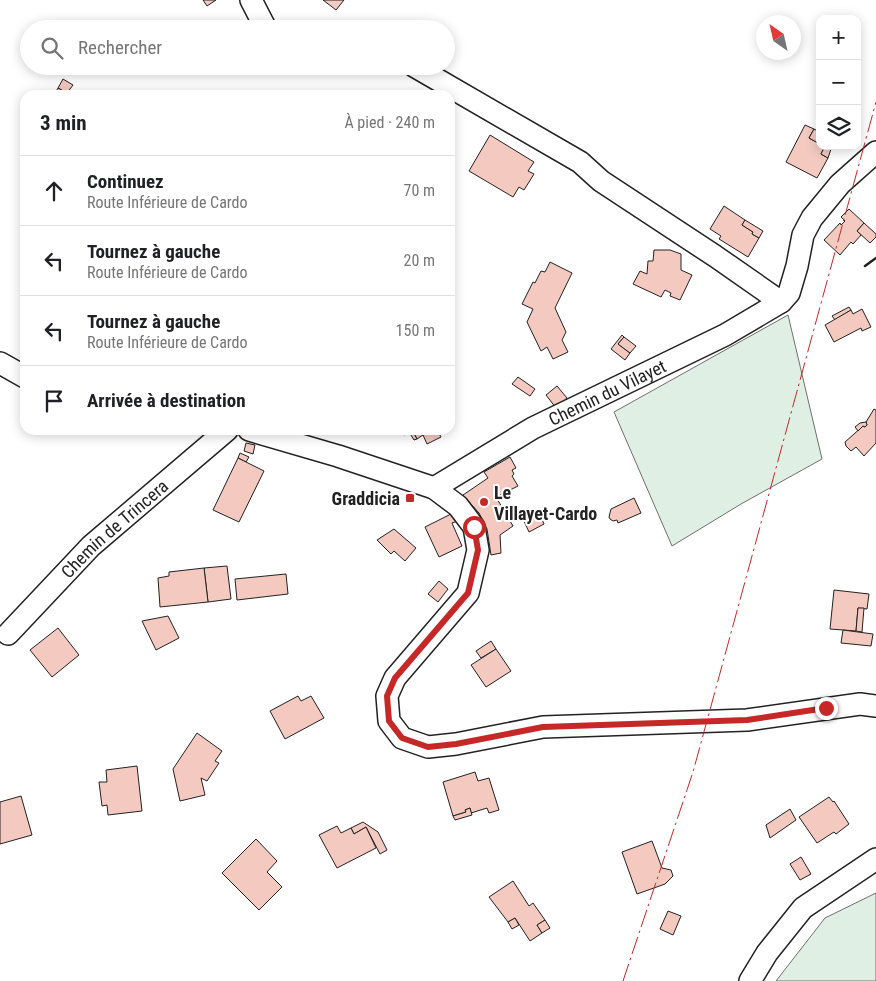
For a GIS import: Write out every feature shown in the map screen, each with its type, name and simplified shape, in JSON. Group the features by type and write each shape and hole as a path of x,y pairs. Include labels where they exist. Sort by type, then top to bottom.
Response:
{"street":[{"path":"251,0 261,20"},
{"path":"430,75 580,162 601,181 781,302 789,293 803,235 812,218 840,184 876,152"},
{"name":"Chemin du Vilayet","path":"434,488 533,428 726,335 781,302"},
{"path":"0,363 20,374"},
{"name":"Chemin de Trincera","path":"8,634 91,546 221,435"},
{"path":"266,435 338,456 434,488 458,506 474,527 478,550 468,593 395,678 387,696 389,721 402,738 428,747 456,744 543,727 747,720 860,704 876,706"},
{"path":"750,981 768,953 803,908 876,859"}],"green space":[{"path":"788,315 822,459 741,504 672,546 614,412"},
{"path":"876,893 876,981 776,981 825,918"}],"building":[{"path":"203,0 216,0 207,6"},
{"path":"323,0 344,0 336,10"},
{"path":"63,79 73,85 69,90 58,88"},
{"path":"805,125 814,129 809,138 816,142 816,150 823,150 821,154 828,158 817,178 786,162"},
{"path":"814,129 816,130 816,142 809,138"},
{"path":"490,135 534,162 528,171 534,174 524,190 519,187 513,197 469,171"},
{"path":"823,150 831,150 828,158 821,154"},
{"path":"724,206 745,220 742,225 759,238 748,257 719,239 721,236 710,229"},
{"path":"849,209 864,223 857,231 861,235 853,244 851,242 840,255 824,240 840,223 841,225 845,221 841,217"},
{"path":"745,220 763,231 759,238 742,225"},
{"path":"864,223 876,234 876,237 870,243 857,231"},
{"path":"654,250 670,250 681,254 681,270 692,275 680,300 670,296 671,293 665,290 661,297 633,284 640,271 647,274 648,261 653,261"},
{"path":"550,262 572,273 555,308 566,332 562,340 568,352 553,359 547,347 541,351 527,322 533,309 522,304 533,282 535,283 541,271 545,272"},
{"path":"849,307 851,310 835,320 832,316"},
{"path":"862,309 871,327 862,331 861,328 834,342 825,325 851,310 853,314"},
{"path":"622,335 624,337 618,344 630,353 625,360 611,349"},
{"path":"624,337 636,346 630,353 618,344"},
{"path":"518,377 535,389 530,396 512,384"},
{"path":"557,386 567,398 556,408 546,395"},
{"path":"874,409 876,410 876,443 864,456 856,447 851,451 845,442 863,426 867,425 866,422"},
{"path":"866,422 867,425 858,431 855,427 860,423"},
{"path":"411,435 415,435 417,439 414,440"},
{"path":"415,435 423,435 417,439"},
{"path":"423,435 440,435 441,437 427,444"},
{"path":"246,443 255,445 253,454 244,451"},
{"path":"240,453 249,457 246,462 238,458"},
{"name":"Le Villayet-Cardo","path":"510,457 516,468 512,470 514,474 512,476 518,486 496,497 513,526 500,535 501,553 491,555 487,529 479,513 463,495 488,478 484,472"},
{"path":"238,458 264,471 239,522 213,510"},
{"path":"634,498 641,513 618,523 617,520 613,521 610,519 611,509"},
{"path":"538,510 544,524 529,532 523,519"},
{"path":"451,514 457,518 458,521 452,523 462,546 439,557 425,527"},
{"path":"394,529 416,548 405,561 394,551 391,554 377,540"},
{"path":"227,566 231,599 208,602 204,568"},
{"path":"204,568 208,602 160,607 158,578 169,576 169,572"},
{"path":"286,574 288,594 237,600 235,579"},
{"path":"439,581 448,589 438,602 428,594"},
{"path":"834,590 869,594 867,609 858,608 856,631 830,629"},
{"path":"858,608 864,608 862,632 856,631"},
{"path":"168,616 179,638 156,650 142,621"},
{"path":"58,628 79,655 52,677 30,650"},
{"path":"843,630 873,634 871,646 841,643"},
{"path":"491,641 496,649 481,658 476,651"},
{"path":"496,649 511,671 486,687 471,665"},
{"path":"298,696 301,701 311,696 324,718 285,739 270,711"},
{"path":"197,733 222,751 215,761 219,763 207,781 201,778 205,795 180,801 173,769"},
{"path":"137,766 142,811 108,815 107,805 102,806 99,782 107,782 106,770"},
{"path":"475,772 478,781 489,778 499,810 489,813 487,808 471,813 470,808 465,810 466,812 453,816 443,782"},
{"path":"21,796 32,835 0,844 0,802"},
{"path":"829,797 834,801 849,824 836,834 834,832 817,843 799,817"},
{"path":"470,808 472,815 455,820 453,816 466,812 465,810"},
{"path":"790,809 796,820 770,838 766,825"},
{"path":"363,822 378,832 387,850 380,854 366,827 354,834 351,828"},
{"path":"337,826 341,833 351,828 354,834 366,827 376,848 337,868 319,835"},
{"path":"256,839 277,861 267,872 282,887 259,910 222,873"},
{"path":"652,841 662,868 671,870 673,876 665,884 637,894 622,852"},
{"path":"801,857 811,874 800,880 790,864"},
{"path":"513,881 529,906 533,903 545,920 537,925 542,933 530,941 515,918 508,922 489,897"},
{"path":"668,911 681,916 673,935 660,929"},
{"path":"515,918 519,925 512,929 508,922"},
{"path":"545,920 550,928 542,933 537,925"}],"wall":[{"path":"865,266 876,258"}],"power":[{"path":"623,981 693,772 876,102"}],"place":[{"name":"Graddicia","path":"410,498"},
{"name":"Le Villayet-Cardo","path":"484,502"}],"route":[{"path":"474,527 478,550 468,593 395,678 387,696 389,721 402,738 428,747 456,744 543,727 747,720 826,708"}]}
